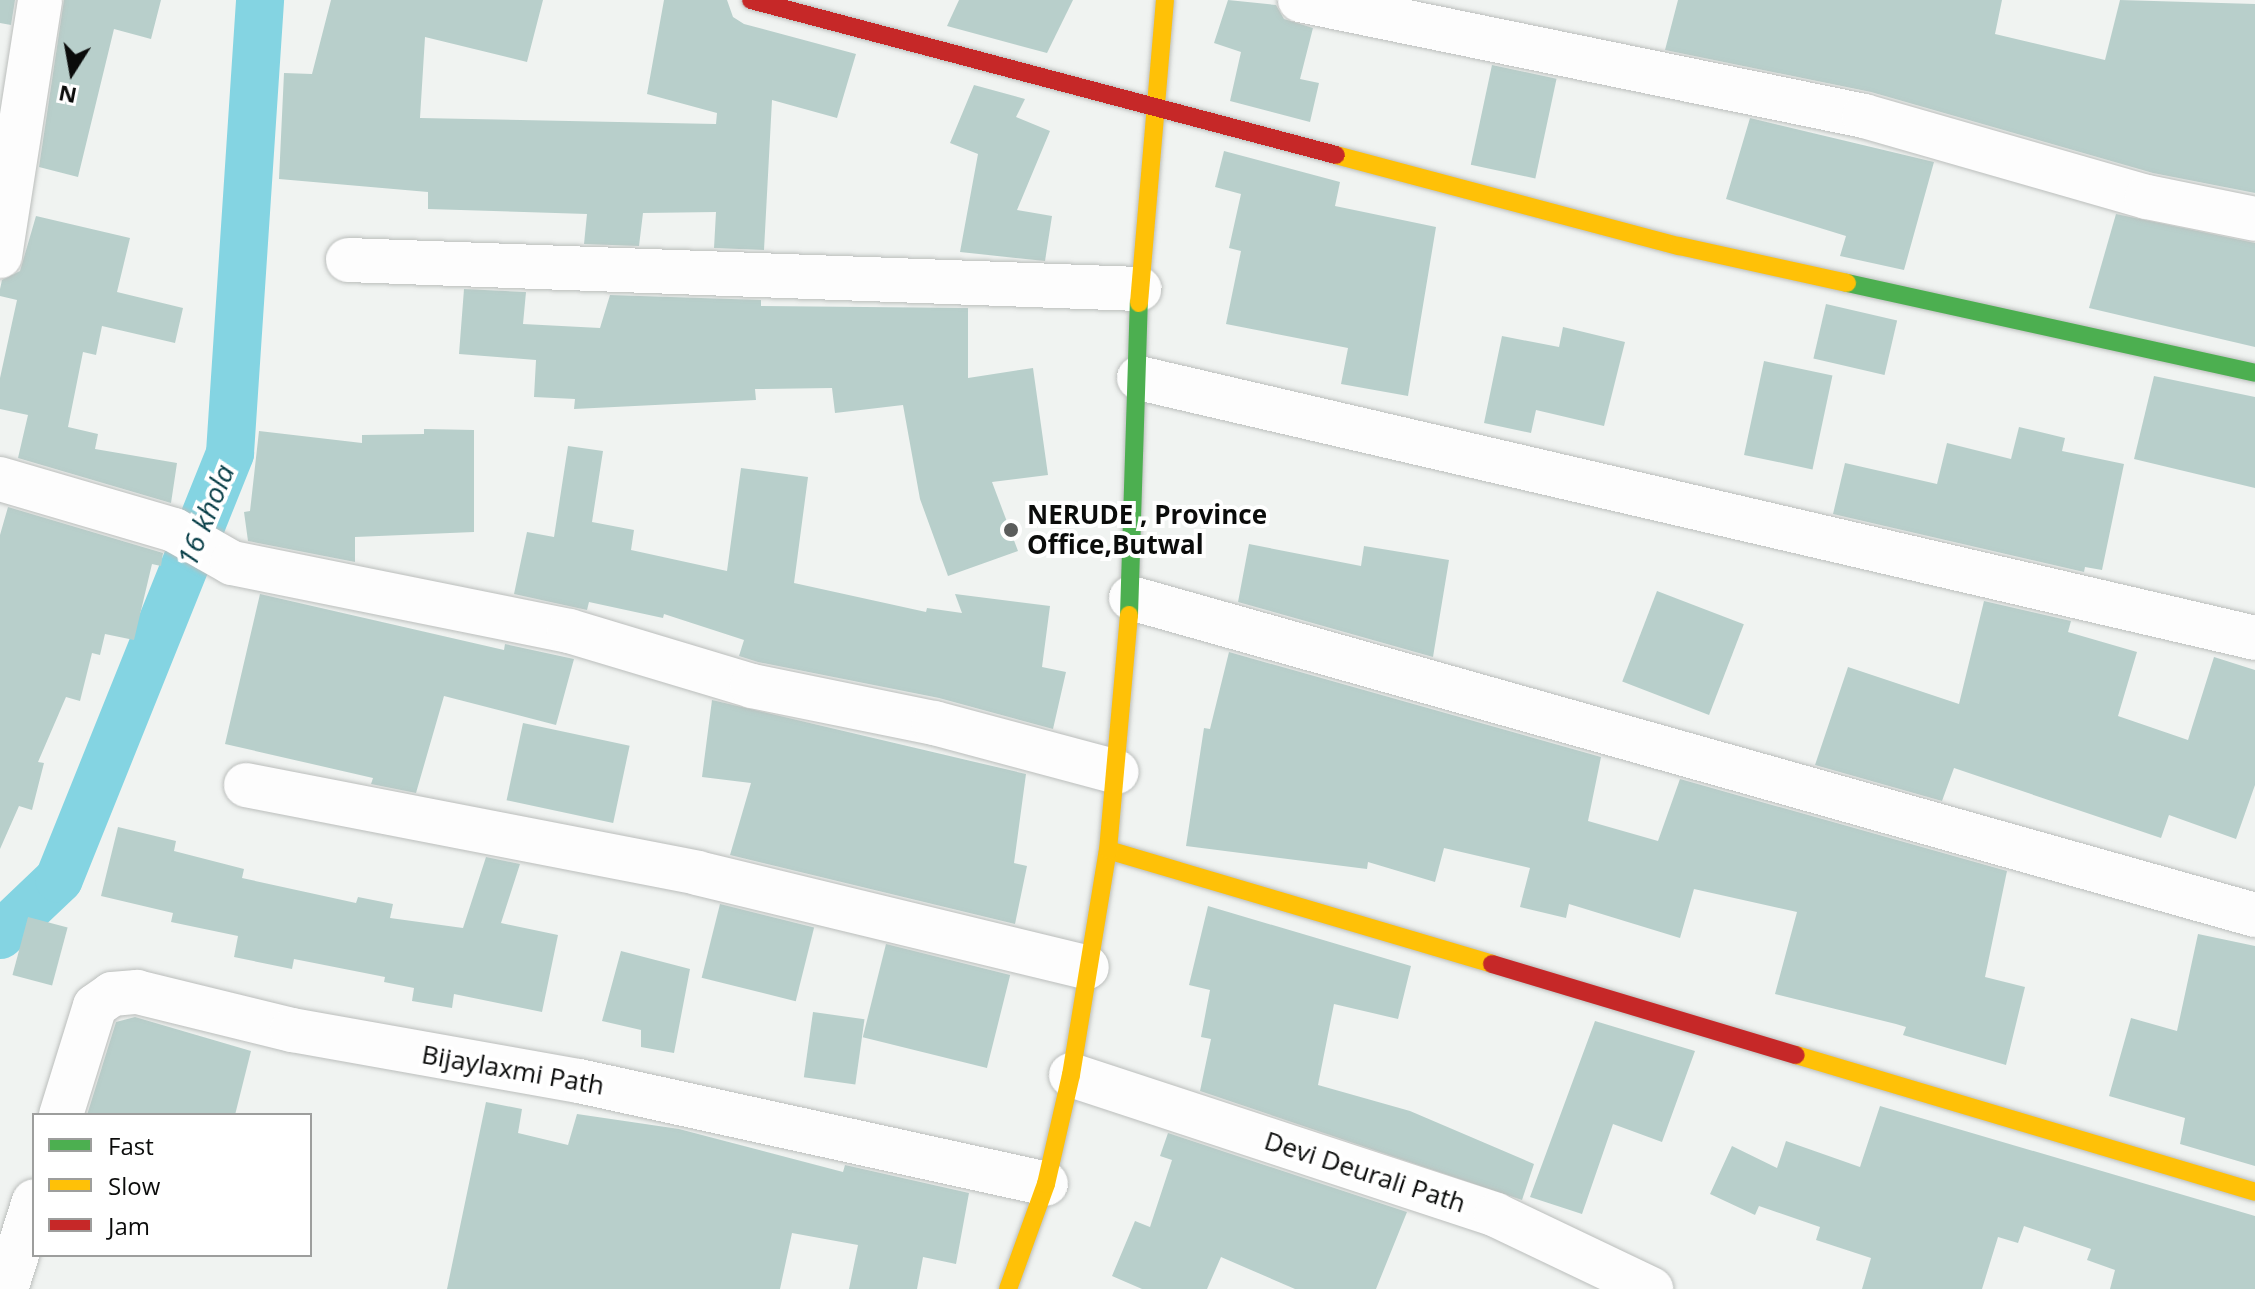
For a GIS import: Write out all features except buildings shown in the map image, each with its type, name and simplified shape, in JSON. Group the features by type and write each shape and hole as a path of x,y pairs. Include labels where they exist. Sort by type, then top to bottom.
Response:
{"street":[{"path":"0,256 40,0"},
{"path":"751,0 1679,246 2255,373"},
{"path":"1008,1289 1046,1184 1071,1075 1108,850 1131,598 1139,289 1165,0"},
{"path":"1300,0 1864,116 2147,197 2255,219"},
{"path":"348,260 1139,289"},
{"path":"1139,378 2255,638"},
{"path":"0,479 174,530 232,563 569,631 752,686 934,723 1117,772"},
{"path":"1131,598 2255,915"},
{"path":"246,785 697,873 1087,967"},
{"path":"1108,850 2255,1192"},
{"name":"Bijaylaxmi Path","path":"62,1113 95,1006 112,994 137,992 292,1030 579,1081 1046,1184"},
{"name":"Devi Deurali Path","path":"1071,1075 1496,1215 1651,1289"},
{"path":"6,1289 32,1207"}],"waterway":[{"name":"16 khola","path":"0,935 59,879 230,453 260,0"}],"traffic: fast":[{"path":"1847,283 2255,373"},
{"path":"1129,615 1139,303"}],"traffic: slow":[{"path":"1139,303 1165,0"},
{"path":"1336,155 1679,246 1847,283"},
{"path":"1008,1289 1046,1184 1071,1075 1108,850 1129,615"},
{"path":"1108,850 1492,964"},
{"path":"1796,1055 2255,1192"}],"traffic: jam":[{"path":"751,0 1336,155"},
{"path":"1492,964 1796,1055"}],"place":[{"name":"NERUDE , Province Office,Butwal","path":"1011,530"}]}
